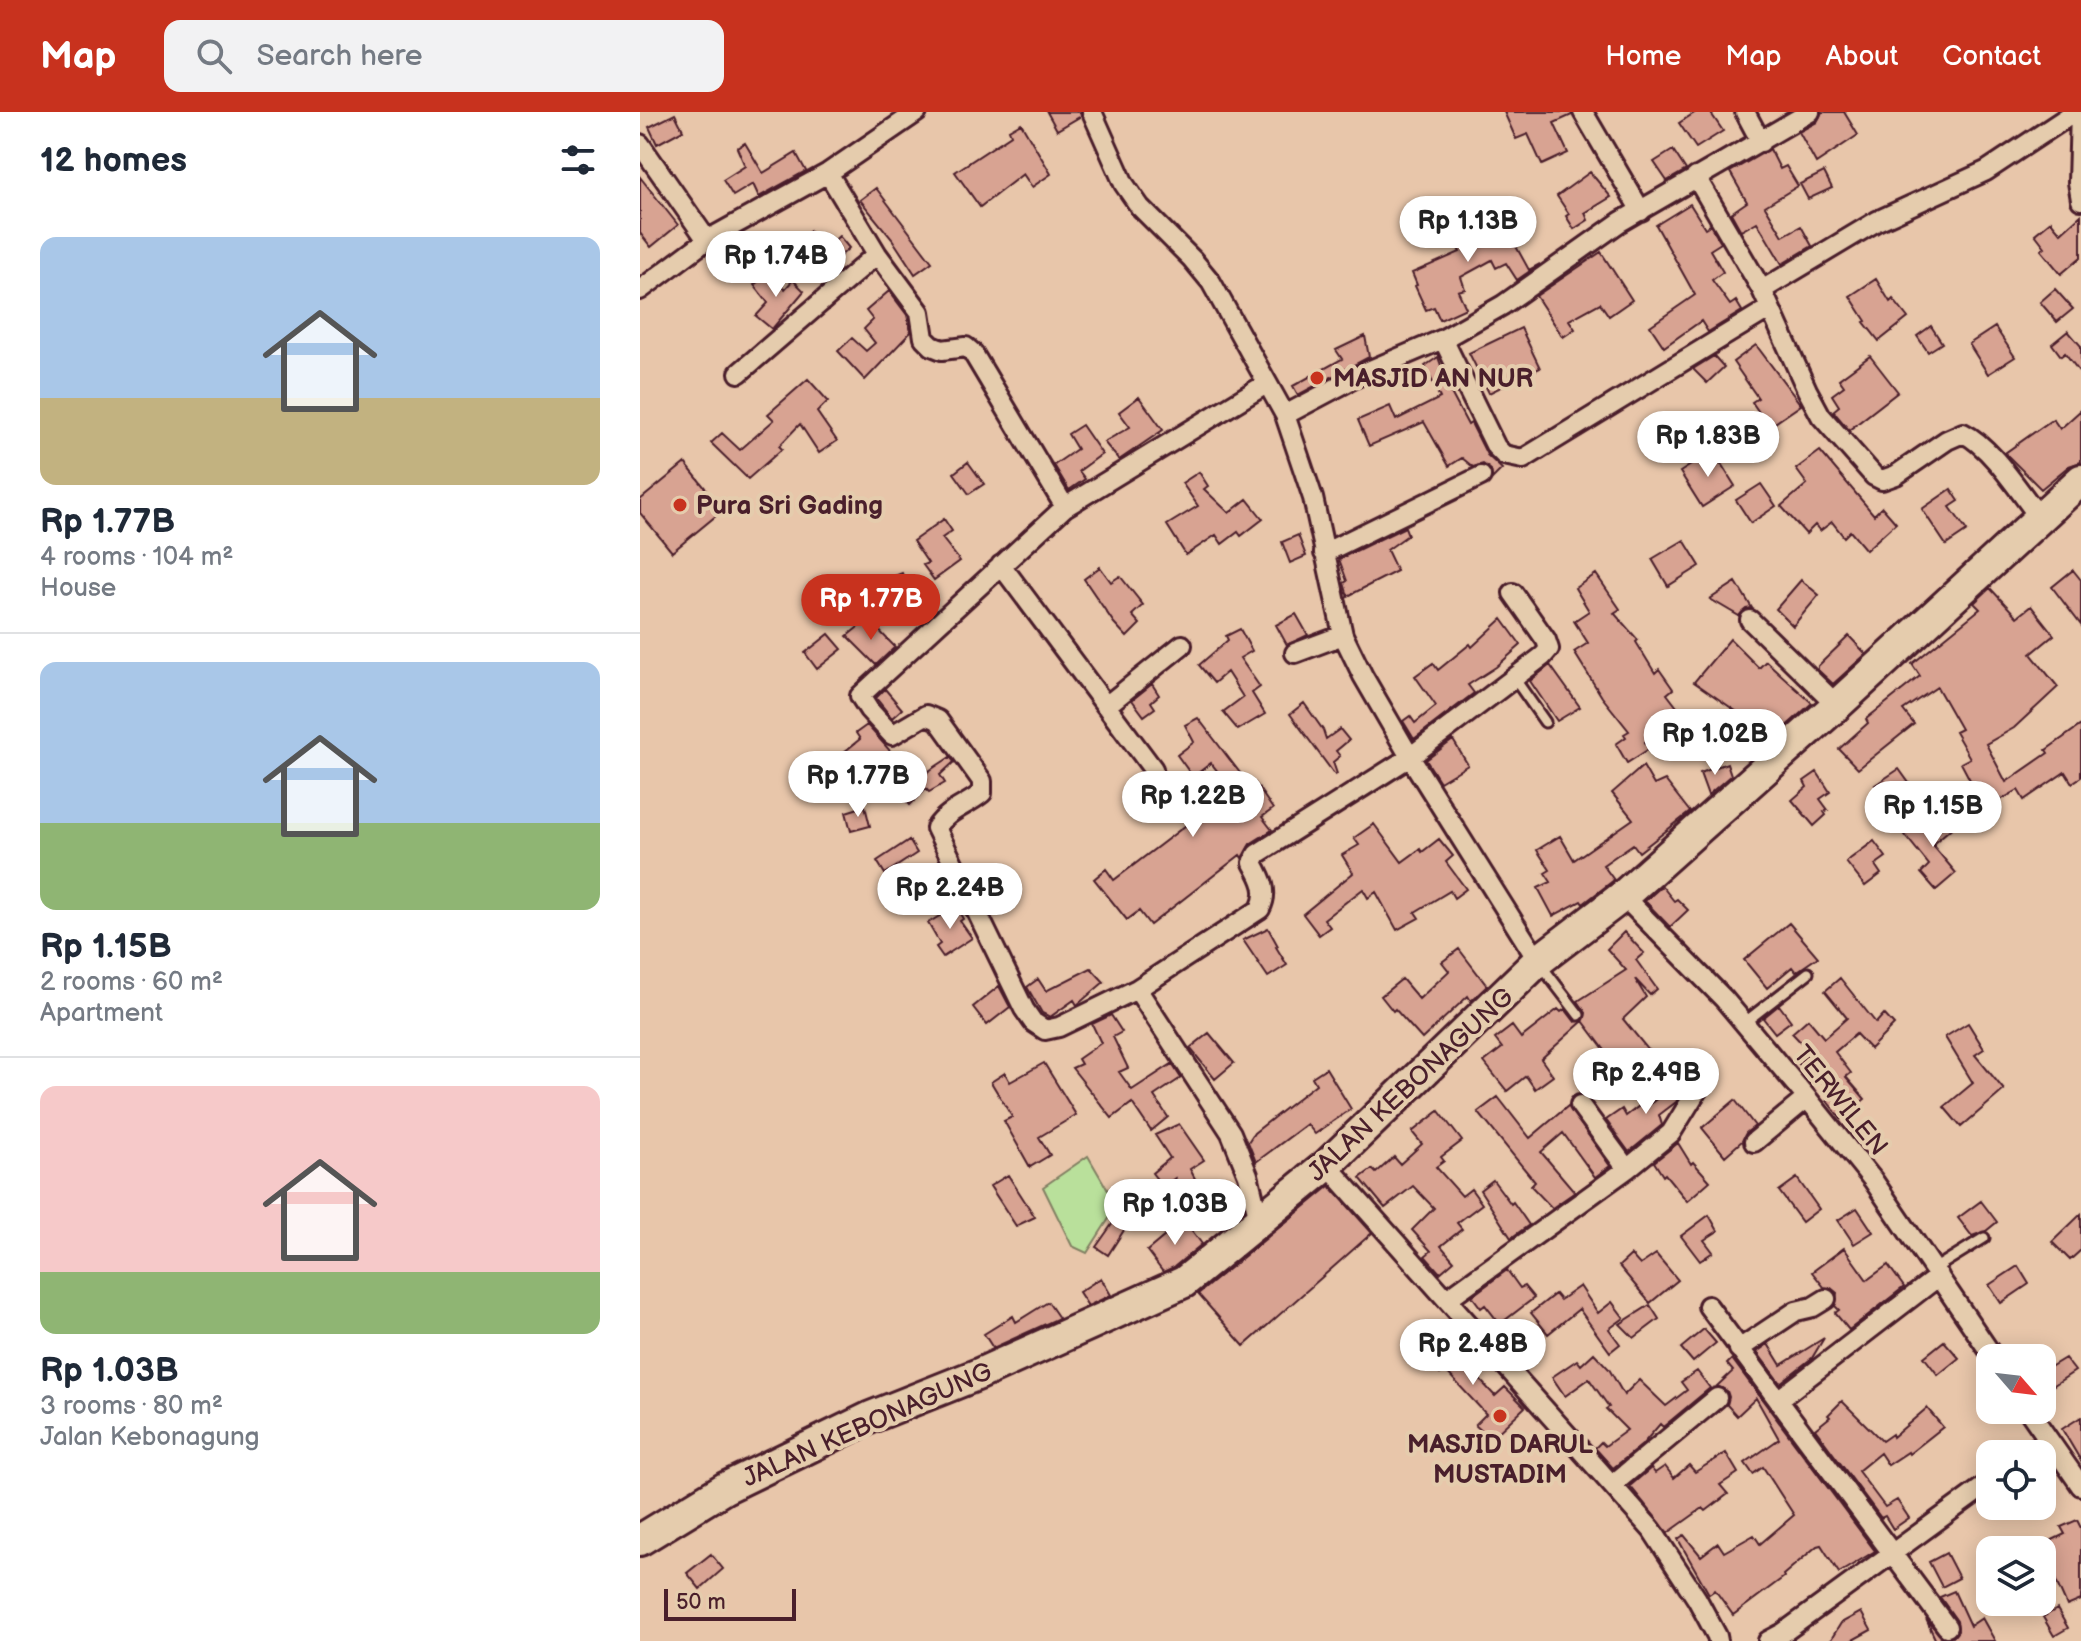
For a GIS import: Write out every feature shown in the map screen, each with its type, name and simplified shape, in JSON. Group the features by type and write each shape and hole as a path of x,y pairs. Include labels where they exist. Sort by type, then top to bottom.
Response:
{"main road":[{"name":"JALAN KEBONAGUNG","path":"640,1540 725,1488 871,1417 979,1374 1184,1282 1327,1165 1538,961 1623,896 1837,705 2081,480"}],"street":[{"path":"640,290 707,240 828,173 917,112"},
{"path":"1092,112 1124,184 1140,207 1211,282 1285,415 1313,498 1343,635 1410,757 1538,961"},
{"path":"1583,112 1641,211"},
{"path":"1745,112 1761,142"},
{"path":"1285,415 1368,371 1443,339 1530,288 1602,234 1810,112"},
{"path":"2078,112 2081,200"},
{"path":"1762,290 1877,221 1986,171 2078,112"},
{"path":"640,144 707,240"},
{"path":"828,173 877,254 920,312 924,338 942,350 966,347 973,353 1065,507"},
{"path":"1696,177 1762,290 1821,416 1874,476 1882,480 1896,475 1947,440 1963,433 1970,436 1997,464 2040,518"},
{"path":"739,373 877,254"},
{"path":"1443,339 1496,447 1504,455 1523,459 1770,308"},
{"path":"1266,384 1065,507 860,698 892,735 926,715 938,720 982,781 982,793 972,801 959,805 936,828 1033,1022 1045,1030 1059,1027 1137,989 1260,909 1265,899 1265,889 1253,863 1257,854 1410,757 1549,649 1513,593"},
{"path":"1324,553 1481,476"},
{"path":"1001,565 1153,769"},
{"path":"1750,620 1837,705"},
{"path":"1295,653 1343,635"},
{"path":"1106,706 1182,645"},
{"name":"TERWILEN","path":"1623,896 1724,999 1807,1098 1873,1180 1985,1344"},
{"path":"1137,989 1231,1133 1248,1175 1259,1220"},
{"path":"1447,1299 1627,1169 1671,1133 1701,1084"},
{"path":"1754,1142 1807,1098"},
{"path":"1580,1105 1627,1169"},
{"path":"1327,1165 1652,1530 1697,1599 1718,1641"},
{"path":"1778,1400 1936,1272"},
{"path":"1739,1349 1796,1311 1813,1307 1826,1299"},
{"path":"1708,1306 1947,1627"},
{"path":"1612,1485 1717,1398"},
{"path":"2038,1424 2048,1439 2075,1465 2081,1486"},
{"path":"1768,1641 1792,1636 1892,1554 1976,1492"}],"lane":[{"path":"1514,678 1545,722"},
{"path":"1538,961 1579,1015"},
{"path":"1744,1023 1808,973"},
{"path":"1936,1272 1984,1238"}],"green space":[{"path":"1088,1156 1117,1206 1087,1253 1072,1246 1043,1187"}],"building":[{"path":"1047,112 1080,112 1081,116 1057,130"},
{"path":"1504,112 1571,112 1572,115 1554,123 1568,153 1542,165 1528,134 1516,139"},
{"path":"1696,112 1710,112 1723,131 1696,148 1679,123"},
{"path":"1822,112 1844,112 1858,135 1816,163 1799,132 1817,122"},
{"path":"675,114 683,130 657,144 649,127"},
{"path":"1021,123 1051,174 1032,187 1023,174 980,207 955,172 1011,135 1009,130"},
{"path":"745,143 763,173 796,153 806,171 759,197 753,184 733,196 723,180 745,166 737,148"},
{"path":"1770,149 1780,169 1786,166 1798,186 1765,206 1783,236 1801,226 1812,246 1782,264 1757,222 1741,231 1731,213 1747,202 1730,172"},
{"path":"1673,150 1686,170 1667,181 1654,162"},
{"path":"1590,172 1611,197 1585,213 1588,220 1574,229 1566,216 1569,214 1557,196"},
{"path":"1824,172 1832,188 1808,199 1800,184"},
{"path":"640,177 678,225 651,247 640,233"},
{"path":"876,188 932,262 915,274 892,239 860,200"},
{"path":"1690,204 1705,228 1710,225 1721,243 1710,250 1723,272 1712,280 1730,305 1736,301 1742,311 1708,332 1701,321 1664,347 1650,326 1695,295 1656,225"},
{"path":"1495,208 1529,270 1540,264 1517,280 1506,263 1496,268 1492,260 1461,277 1465,289 1458,291 1466,308 1440,320 1434,307 1426,310 1412,273 1460,252 1455,242 1476,230 1471,220"},
{"path":"2081,215 2081,257 2061,274 2041,250 2045,247 2035,234 2051,221 2061,233"},
{"path":"810,231 824,250 839,236 849,248 822,273 798,241"},
{"path":"1601,252 1632,300 1609,316 1600,303 1569,320 1575,329 1563,337 1536,296"},
{"path":"771,271 785,289 793,280 804,291 772,329 756,316 768,303 754,285"},
{"path":"1876,279 1890,302 1893,299 1908,318 1879,341 1850,296"},
{"path":"2055,289 2073,309 2057,322 2040,302"},
{"path":"889,291 907,315 911,332 865,380 838,351 852,338 866,351 875,343 864,329 873,320 866,311"},
{"path":"1931,326 1942,343 1928,352 1917,336"},
{"path":"1995,327 2015,357 1988,374 1969,344"},
{"path":"1521,328 1540,368 1489,393 1469,353"},
{"path":"2068,331 2081,346 2081,374 2065,353 2061,356 2052,344"},
{"path":"1365,336 1369,357 1298,395 1293,386 1342,359 1336,350"},
{"path":"1756,345 1801,405 1769,427 1752,402 1758,398 1733,362"},
{"path":"1714,356 1724,367 1707,383 1693,369"},
{"path":"1870,356 1898,392 1849,430 1833,411 1839,406 1832,395 1844,386 1839,379"},
{"path":"1438,357 1451,393 1468,425 1471,423 1487,455 1502,469 1492,479 1491,470 1483,464 1473,467 1462,458 1449,466 1424,422 1369,446 1358,420 1390,406 1396,420 1440,398 1425,366"},
{"path":"808,379 828,401 817,412 837,441 819,453 800,424 779,446 782,449 748,479 711,443 722,433 740,450 774,420 768,414"},
{"path":"1139,397 1163,430 1119,460 1104,442 1130,427 1119,412"},
{"path":"2081,410 2081,462 2069,466 2041,489 2005,453 2053,419 2060,429"},
{"path":"1082,425 1102,454 1079,471 1085,479 1069,490 1054,465 1077,449 1068,434"},
{"path":"1713,451 1735,486 1702,507 1680,472"},
{"path":"1820,451 1874,515 1882,507 1896,523 1866,550 1850,531 1844,537 1832,522 1820,531 1815,525 1806,534 1781,506 1807,484 1796,469"},
{"path":"968,462 984,484 969,494 954,473"},
{"name":"Pura Sri Gading","path":"685,463 723,510 672,552 640,513 640,500"},
{"path":"1199,472 1208,486 1204,489 1229,513 1247,499 1263,519 1241,536 1238,532 1222,544 1216,535 1186,555 1167,525 1198,506 1182,483"},
{"path":"1761,484 1776,506 1751,523 1736,500"},
{"path":"1951,489 1959,501 1950,507 1967,531 1946,545 1922,509"},
{"path":"944,519 952,531 942,538 960,561 934,580 923,565 928,563 913,541"},
{"path":"1405,527 1408,535 1387,550 1397,571 1348,596 1344,583 1347,581 1339,559"},
{"path":"1298,535 1306,556 1290,563 1282,542"},
{"path":"1684,540 1700,566 1668,586 1652,559"},
{"path":"1100,567 1111,582 1120,576 1143,605 1132,615 1140,624 1127,637 1084,579"},
{"path":"2073,570 2081,580 2081,625 2052,587"},
{"path":"902,573 907,586 884,595 887,598 873,609 867,602 851,608 849,604 877,583"},
{"path":"1596,574 1620,609 1614,613 1638,640 1636,642 1655,673 1659,669 1673,689 1667,694 1683,715 1645,742 1649,749 1627,763 1616,744 1629,731 1602,697 1574,652 1588,643 1574,621 1589,611 1575,588"},
{"path":"1801,580 1819,595 1793,626 1776,609"},
{"path":"1736,582 1752,608 1739,616 1710,599"},
{"path":"1990,588 2017,617 2031,606 2054,635 2031,654 2058,687 2014,728 1986,744 2006,782 2081,725 2081,777 2072,783 2065,772 2024,800 2018,790 1983,810 1961,763 1970,758 1955,732 1961,729 1937,687 1903,710 1914,724 1858,769 1839,749 1868,723 1866,719 1920,676 1912,664 1980,609 1974,603"},
{"path":"1296,614 1308,635 1287,645 1276,625"},
{"path":"868,619 895,647 876,665 847,636"},
{"path":"1502,619 1521,645 1496,667 1468,685 1474,693 1414,739 1403,721 1410,716 1415,723 1436,706 1415,676 1433,663 1438,670 1470,644 1472,647"},
{"path":"1240,629 1252,651 1240,658 1260,687 1252,693 1265,714 1238,730 1223,712 1243,697 1227,672 1214,683 1199,665 1228,640 1226,636"},
{"path":"829,634 842,649 817,669 805,653"},
{"path":"1849,636 1866,654 1833,684 1818,670 1818,666"},
{"path":"1730,639 1759,668 1766,661 1812,703 1764,746 1760,740 1743,754 1725,731 1743,716 1694,682"},
{"path":"1550,665 1580,707 1557,721 1530,681"},
{"path":"1152,684 1159,695 1151,702 1155,708 1144,716 1132,700"},
{"path":"885,689 902,709 892,718 876,698"},
{"path":"1304,703 1326,739 1340,729 1349,740 1336,751 1340,756 1333,762 1335,775 1290,714"},
{"path":"1198,718 1250,786 1255,783 1273,809 1262,817 1272,830 1250,844 1242,858 1240,855 1150,925 1139,911 1127,920 1094,879 1106,869 1114,880 1232,790 1211,763 1193,777 1177,755 1194,742 1185,725"},
{"path":"867,725 892,753 854,780 848,772 833,784 822,770 860,739 856,733"},
{"path":"1453,740 1468,765 1440,782 1426,760"},
{"path":"950,757 954,762 940,775 945,783 929,792 926,789 910,805 897,792"},
{"path":"1727,763 1731,775 1708,795 1700,773"},
{"path":"1643,766 1654,785 1665,780 1690,812 1639,852 1633,844 1603,865 1614,880 1583,904 1581,901 1553,916 1538,888 1551,882 1545,873 1550,870 1537,850 1560,836 1574,860 1633,819 1612,793"},
{"path":"1899,769 1909,783 1885,799 1875,785"},
{"path":"1817,772 1830,792 1820,799 1828,810 1824,812 1826,815 1814,826 1792,800 1807,787 1804,781"},
{"path":"865,806 870,826 851,831 846,812"},
{"path":"1944,811 1955,825 1934,843 1934,847 1956,873 1936,890 1921,873 1929,865 1905,835 1919,824 1923,828"},
{"path":"1374,824 1402,862 1439,839 1453,856 1446,862 1466,889 1454,898 1450,891 1415,912 1419,918 1397,930 1376,892 1368,898 1363,889 1324,919 1330,927 1319,935 1303,914 1353,873 1342,855 1359,845 1354,838"},
{"path":"909,840 917,853 885,874 877,861"},
{"path":"1874,841 1886,857 1875,865 1881,874 1865,886 1846,862"},
{"path":"1662,886 1674,901 1677,899 1688,910 1670,927 1645,901"},
{"path":"956,906 963,919 960,921 972,938 943,957 936,947 940,944 928,923"},
{"path":"1789,923 1818,957 1796,972 1792,967 1767,988 1744,960"},
{"path":"1268,928 1287,965 1268,977 1243,940"},
{"path":"1624,932 1644,953 1636,960 1657,989 1650,995 1635,979 1646,997 1623,1019 1650,1052 1625,1072 1583,1021 1541,1059 1553,1076 1535,1089 1526,1076 1507,1091 1484,1062 1502,1048 1495,1039 1512,1026 1521,1038 1558,1009 1561,1012 1565,1009 1575,1022 1584,1020 1586,1013 1578,1001 1626,970 1607,949"},
{"path":"1459,949 1487,986 1471,1001 1468,996 1422,1039 1381,996 1402,979 1419,999 1449,971 1442,962"},
{"path":"1091,968 1104,982 1077,1005 1074,1000 1050,1017 1042,1013 1027,987 1038,979 1046,991"},
{"path":"1840,978 1876,1023 1884,1014 1894,1025 1870,1049 1856,1034 1835,1052 1851,1073 1846,1077 1865,1099 1841,1119 1827,1101 1834,1096 1813,1070 1809,1074 1798,1063 1810,1052 1792,1033 1808,1019 1824,1038 1847,1018 1825,991"},
{"path":"999,986 1010,1007 987,1025 973,1007"},
{"path":"1779,1005 1791,1021 1775,1033 1763,1018"},
{"path":"1111,1015 1122,1032 1113,1037 1128,1068 1119,1072 1132,1090 1172,1064 1181,1078 1154,1096 1168,1117 1151,1131 1132,1103 1112,1118 1072,1068 1081,1064 1078,1059 1101,1043 1092,1024"},
{"path":"1968,1023 1984,1049 1975,1055 2004,1090 1961,1127 1944,1107 1973,1083 1945,1037"},
{"path":"1209,1033 1234,1063 1215,1079 1190,1048"},
{"path":"1044,1063 1076,1115 1039,1137 1050,1155 1030,1167 1004,1121 1012,1117 991,1082 1005,1073 1010,1082"},
{"path":"1326,1068 1351,1109 1315,1134 1307,1124 1256,1162 1248,1142 1254,1133 1316,1084 1312,1077"},
{"path":"1688,1069 1692,1077 1676,1102 1659,1115 1662,1125 1629,1152 1606,1120 1622,1109 1626,1116 1643,1103 1646,1107 1678,1082 1676,1078"},
{"path":"1498,1097 1530,1138 1568,1106 1610,1166 1595,1177 1563,1133 1541,1152 1575,1192 1552,1208 1531,1186 1535,1182 1478,1112"},
{"path":"1735,1100 1755,1126 1725,1156 1702,1128"},
{"path":"1439,1111 1462,1141 1441,1157 1444,1161 1436,1167 1462,1196 1471,1189 1482,1204 1457,1223 1462,1229 1441,1246 1454,1261 1440,1273 1425,1256 1431,1251 1412,1230 1434,1208 1413,1186 1385,1208 1360,1178 1372,1169 1376,1173 1394,1157 1400,1164 1422,1144 1412,1132"},
{"path":"1179,1124 1204,1160 1190,1169 1206,1200 1191,1207 1175,1178 1163,1187 1152,1173 1170,1158 1155,1135"},
{"path":"1678,1143 1691,1164 1693,1162 1710,1181 1687,1201 1654,1162"},
{"path":"1008,1175 1035,1217 1016,1226 990,1186"},
{"path":"1797,1178 1819,1209 1802,1222 1779,1191"},
{"path":"1493,1180 1529,1225 1511,1238 1480,1190"},
{"path":"1233,1183 1242,1201 1228,1212 1216,1196"},
{"path":"1330,1186 1372,1233 1244,1346 1198,1294"},
{"path":"1981,1201 1997,1222 1986,1231 1972,1236 1958,1218"},
{"path":"1857,1208 1873,1232 1854,1244 1838,1220"},
{"path":"2081,1214 2081,1250 2070,1260 2052,1242"},
{"path":"1709,1215 1718,1231 1704,1240 1713,1252 1700,1261 1681,1236"},
{"path":"1115,1220 1126,1227 1108,1255 1096,1247"},
{"path":"1184,1220 1202,1244 1163,1272 1147,1251"},
{"path":"1844,1248 1867,1280 1888,1265 1904,1287 1849,1330 1835,1313 1839,1310 1835,1306 1837,1293 1824,1287 1812,1272"},
{"path":"1656,1254 1678,1280 1650,1303 1619,1266 1631,1255 1640,1265"},
{"path":"2018,1266 2029,1284 2001,1303 1989,1285"},
{"path":"1507,1270 1520,1288 1524,1286 1534,1298 1500,1324 1485,1305 1481,1308 1472,1296"},
{"path":"1101,1278 1111,1295 1088,1306 1079,1292"},
{"path":"1580,1286 1598,1313 1612,1302 1624,1318 1609,1329 1620,1344 1610,1352 1579,1309 1548,1334 1531,1313 1555,1294 1560,1300"},
{"path":"1048,1302 1059,1318 993,1348 984,1334 1013,1316 1016,1322"},
{"path":"1650,1305 1659,1319 1634,1338 1620,1324"},
{"path":"1704,1329 1716,1343 1693,1362 1681,1348"},
{"path":"1433,1330 1464,1370 1468,1367 1495,1396 1505,1387 1525,1407 1491,1439 1475,1425 1486,1414 1445,1370 1440,1374 1416,1344"},
{"path":"1824,1338 1812,1358 1780,1383 1757,1352 1768,1344 1781,1365"},
{"path":"1944,1341 1959,1358 1938,1375 1924,1357"},
{"path":"1594,1353 1609,1369 1624,1395 1639,1380 1666,1406 1687,1390 1681,1382 1697,1371 1710,1388 1663,1427 1660,1424 1642,1445 1613,1468 1595,1448 1601,1442 1605,1446 1627,1430 1606,1409 1609,1407 1589,1379 1565,1396 1552,1377 1577,1360 1581,1365"},
{"path":"2065,1358 2075,1371 2056,1384 2056,1363"},
{"path":"1732,1359 1875,1551 1839,1573 1821,1545 1817,1546 1784,1577 1733,1615 1715,1590 1709,1594 1678,1539 1684,1535 1701,1556 1718,1543 1724,1552 1754,1535 1760,1544 1794,1515 1763,1467 1753,1474 1745,1463 1779,1439 1756,1398 1737,1416 1727,1405 1727,1391 1717,1386 1733,1371 1727,1364"},
{"path":"1842,1401 1882,1441 1892,1434 1893,1437 1927,1408 1943,1427 1909,1454 1888,1465 1880,1453 1858,1471 1885,1507 1897,1500 1909,1518 1893,1529 1885,1516 1881,1518 1815,1429 1830,1417 1828,1415"},
{"path":"2081,1417 2081,1461 2062,1429"},
{"path":"1726,1453 1738,1473 1720,1485 1728,1494 1668,1533 1630,1486 1651,1468 1655,1473 1665,1466 1674,1478 1689,1465 1695,1472"},
{"path":"2077,1520 2081,1528 2081,1600 2067,1606 2056,1581 2056,1538 2065,1534 2061,1527"},
{"path":"1946,1553 1959,1578 1942,1587 1929,1562"},
{"path":"711,1554 723,1569 700,1589 687,1573"},
{"path":"1954,1591 1970,1626 1982,1618 1995,1641 1936,1641 1926,1619 1943,1638 1953,1637 1958,1631 1957,1621 1940,1597"},
{"path":"2056,1610 2068,1628 2054,1636 2043,1617 2056,1616"},
{"path":"1861,1612 1871,1630 1851,1641 1830,1641 1841,1623"}],"place":[{"name":"MASJID AN NUR","path":"1317,378"},
{"name":"Pura Sri Gading","path":"680,505"},
{"name":"MASJID DARUL MUSTADIM","path":"1500,1416"}]}
